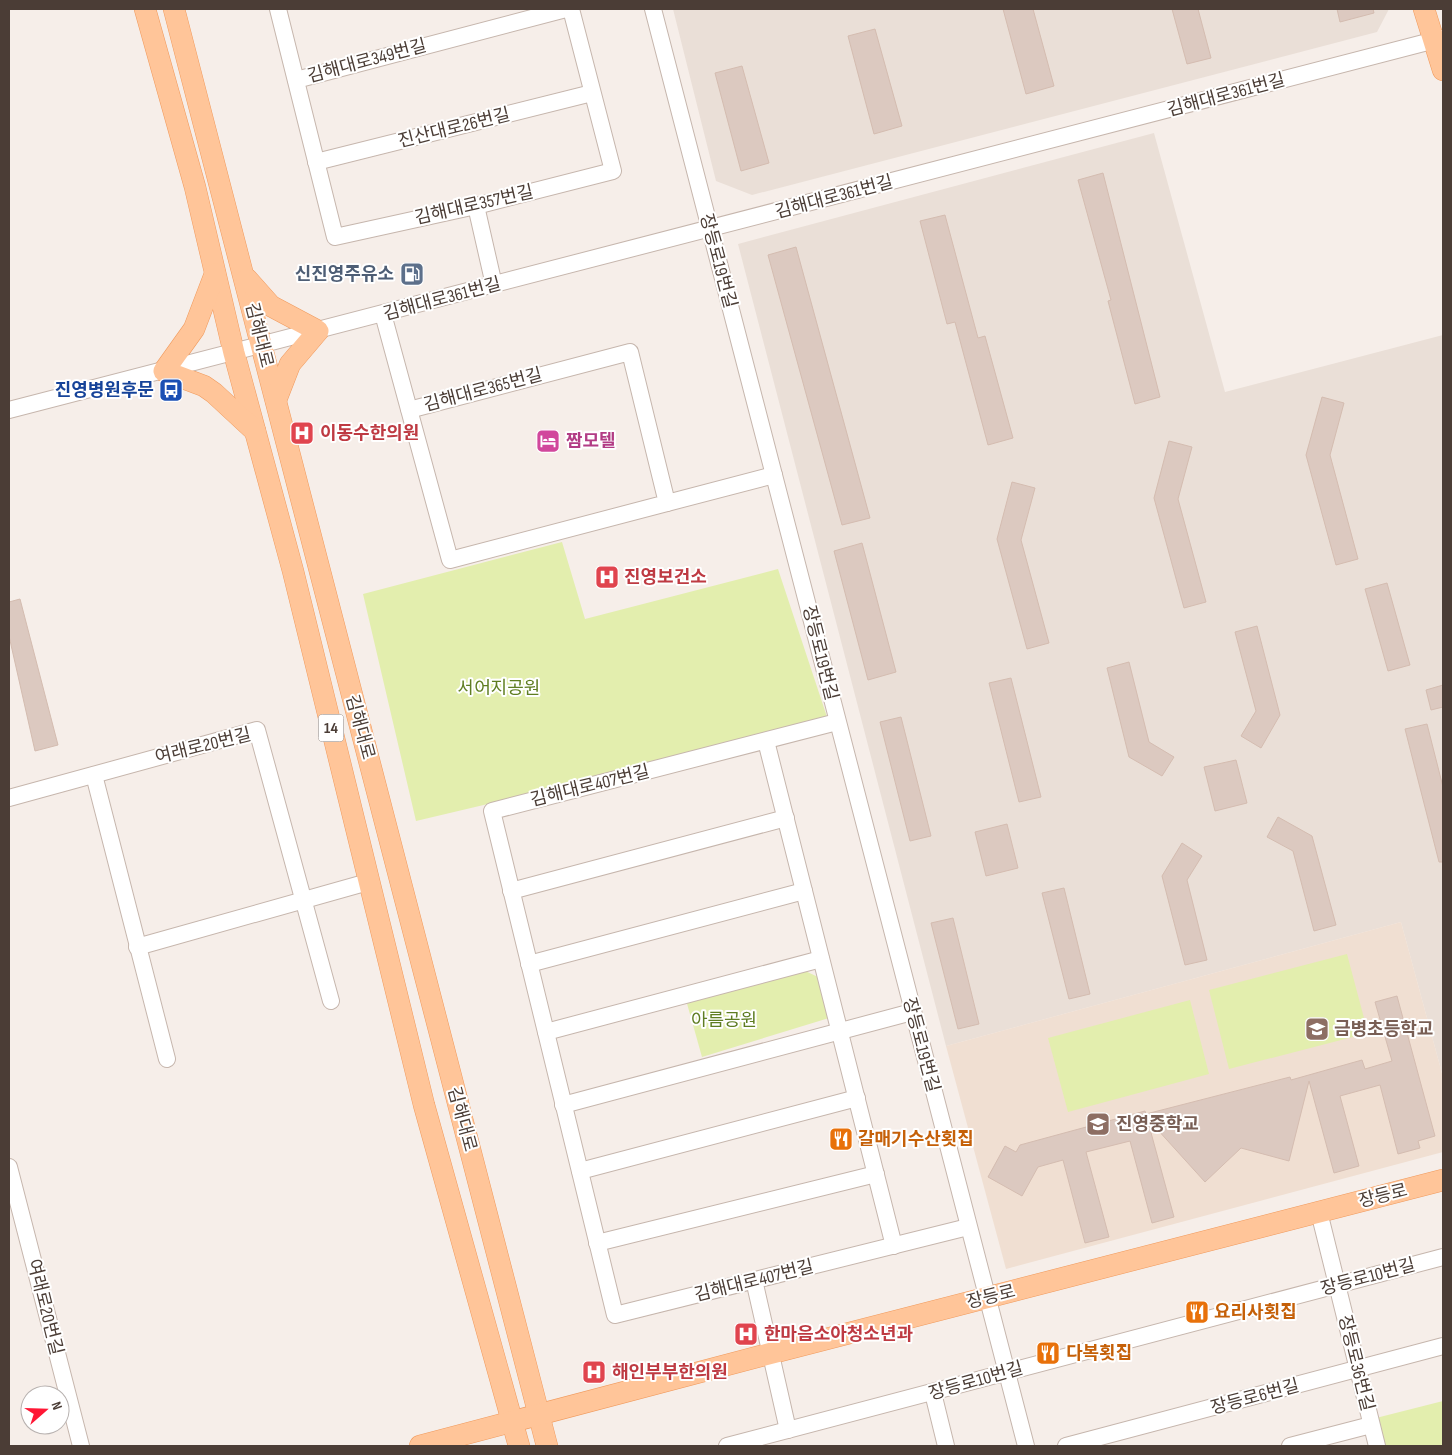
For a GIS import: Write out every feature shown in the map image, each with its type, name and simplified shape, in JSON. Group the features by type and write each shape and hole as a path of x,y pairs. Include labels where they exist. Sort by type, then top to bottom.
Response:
{"main road":[{"name":"김해대로","path":"145,9 195,188 234,353 293,571 424,1105 519,1446"},
{"name":"김해대로","path":"174,9 547,1446"},
{"path":"1424,9 1439,39 1443,70"},
{"path":"215,274 194,329 164,371 204,386 255,431"},
{"path":"243,275 271,306 318,331 290,364 276,400"},
{"name":"장등로","path":"420,1446 1443,1180"}],"street":[{"path":"278,9 296,80"},
{"name":"김해대로349번길","path":"336,236 296,80 566,9"},
{"path":"571,9 592,93"},
{"name":"장등로19번길","path":"653,9 1026,1446"},
{"name":"김해대로361번길","path":"234,353 1439,39"},
{"name":"진산대로26번길","path":"316,162 592,93"},
{"name":"김해대로357번길","path":"336,236 476,206 613,172 592,93"},
{"path":"476,206 494,285"},
{"path":"382,314 409,410"},
{"name":"김해대로365번길","path":"667,504 630,352 409,410 450,560 667,504 774,475"},
{"path":"9,410 234,353"},
{"name":"김해대로407번길","path":"837,722 492,811 615,1315 968,1227"},
{"name":"여래로20번길","path":"9,798 257,730 304,900"},
{"path":"766,741 894,1246"},
{"path":"94,774 167,1059"},
{"path":"511,891 786,818"},
{"path":"137,947 368,882"},
{"path":"529,964 804,891"},
{"path":"304,900 331,1001"},
{"path":"546,1032 821,959"},
{"path":"563,1105 912,1012"},
{"path":"580,1171 857,1098"},
{"name":"여래로20번길","path":"9,1167 81,1446"},
{"path":"597,1243 876,1174"},
{"name":"장등로36번길","path":"1319,1212 1377,1446"},
{"name":"장등로10번길","path":"728,1446 1443,1257"},
{"path":"754,1280 788,1430"},
{"name":"장등로6번길","path":"1066,1446 1443,1346"},
{"path":"933,1393 946,1446"},
{"name":"장등로36번길","path":"1290,1446 1371,1426"}],"shaded area":[{"path":"673,9 1389,9 1377,32 752,195 716,181"},
{"path":"1154,133 1225,392 1443,335 1443,1077 1401,922 946,1046 738,244"},
{"path":"1401,922 1443,1077 1443,1152 1006,1269 946,1046"}],"green space":[{"name":"서어지공원","path":"562,542 585,619 778,569 829,723 416,821 363,594"},
{"path":"1347,954 1368,1033 1229,1069 1209,990"},
{"name":"아름공원","path":"801,969 818,977 829,1018 702,1057 686,1000"},
{"path":"1190,1000 1209,1074 1068,1112 1048,1038"},
{"path":"1443,1401 1443,1446 1383,1446 1376,1418"}],"building":[{"path":"1003,9 1033,9 1054,86 1026,94"},
{"path":"1172,9 1198,9 1211,58 1187,64"},
{"path":"1337,9 1373,9 1374,13 1340,22"},
{"path":"875,29 902,126 874,134 848,36"},
{"path":"742,66 769,163 741,171 715,73"},
{"path":"1103,173 1160,397 1135,404 1108,301 1111,300 1078,180"},
{"path":"945,215 978,338 985,336 1013,438 988,445 955,322 947,324 920,221"},
{"path":"796,247 870,518 842,525 768,255"},
{"path":"1322,397 1344,403 1330,455 1358,559 1336,565 1306,455"},
{"path":"1169,441 1192,447 1178,499 1206,602 1184,608 1154,498"},
{"path":"1012,482 1035,488 1021,540 1049,643 1027,649 997,539"},
{"path":"862,543 896,672 868,680 834,551"},
{"path":"1387,583 1410,665 1388,671 1365,589"},
{"path":"20,599 58,745 35,751 9,636 9,602"},
{"path":"1257,626 1280,715 1261,748 1241,736 1256,711 1235,632"},
{"path":"1129,662 1149,742 1174,757 1162,776 1129,757 1107,668"},
{"path":"1011,678 1041,797 1019,802 989,683"},
{"path":"1443,685 1443,707 1431,710 1426,690"},
{"path":"901,717 931,836 910,841 880,722"},
{"path":"1427,724 1443,787 1443,862 1439,862 1405,729"},
{"path":"1236,760 1247,803 1215,811 1204,767"},
{"path":"1278,817 1312,836 1336,925 1314,931 1293,851 1267,837"},
{"path":"1007,824 1018,868 986,876 975,832"},
{"path":"1182,843 1202,856 1187,880 1207,960 1185,965 1162,876"},
{"path":"1064,888 1090,994 1069,999 1042,893"},
{"path":"953,918 979,1024 958,1029 931,923"},
{"path":"1397,996 1435,1136 1418,1141 1420,1148 1398,1154 1380,1085 1340,1096 1359,1166 1334,1173 1309,1081 1289,1161 1241,1148 1205,1182 1147,1118 1174,1217 1152,1223 1130,1141 1086,1152 1109,1237 1085,1243 1063,1160 1038,1167 1022,1196 988,1177 1005,1146 1016,1152 1020,1145 1145,1111 1146,1114 1290,1077 1291,1080 1362,1060 1365,1069 1392,1061 1375,1002"}],"place":[{"name":"신진영주유소","path":"412,274"},
{"name":"진영병원후문","path":"171,390"},
{"name":"이동수한의원","path":"302,433"},
{"name":"짬모텔","path":"548,441"},
{"name":"진영보건소","path":"607,577"},
{"name":"금병초등학교","path":"1317,1029"},
{"name":"진영중학교","path":"1098,1124"},
{"name":"갈매기수산횟집","path":"841,1139"},
{"name":"요리사횟집","path":"1197,1312"},
{"name":"한마음소아청소년과","path":"746,1334"},
{"name":"다복횟집","path":"1048,1353"},
{"name":"해인부부한의원","path":"594,1372"}]}
